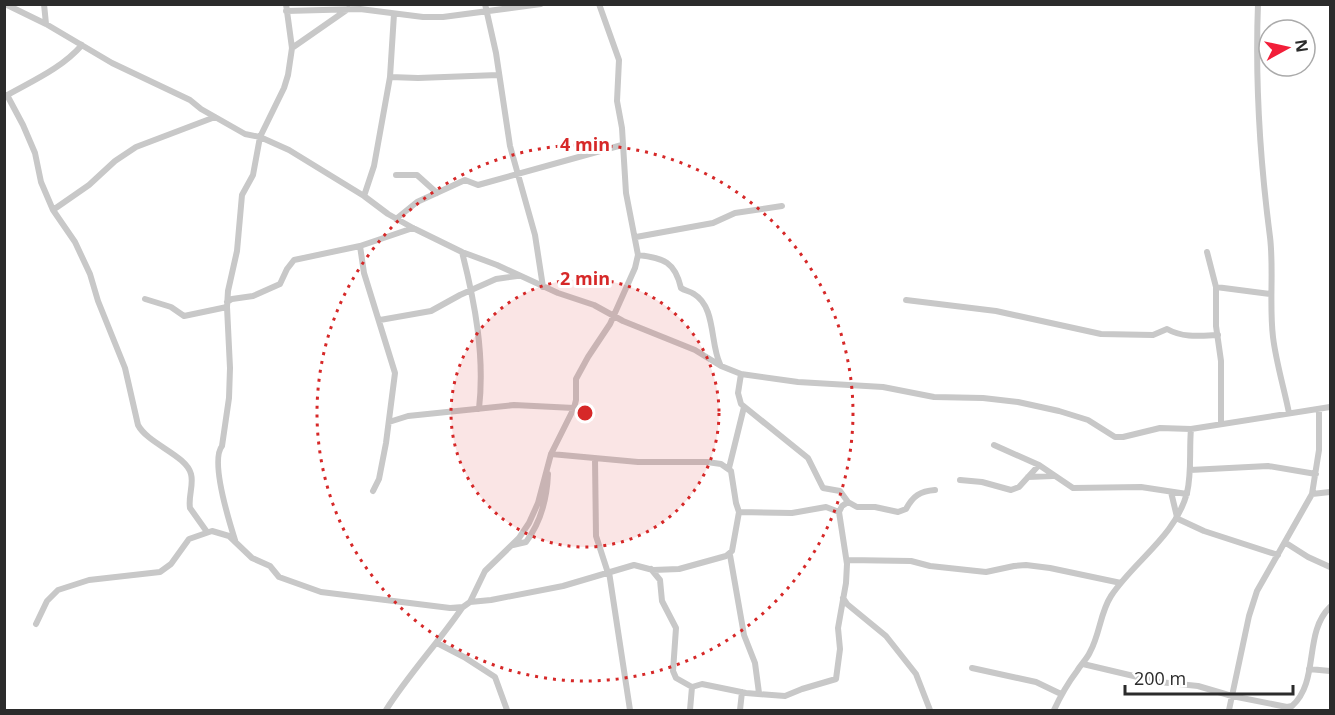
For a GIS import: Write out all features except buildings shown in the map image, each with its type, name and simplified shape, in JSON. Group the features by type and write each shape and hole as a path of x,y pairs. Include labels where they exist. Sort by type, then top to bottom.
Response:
{"street":[{"path":"4,4 46,24 112,63 190,100 245,134 260,137 289,150 413,228 462,252 498,265 517,276 594,305 614,317 695,350 721,366 741,374 798,382 884,387 934,398 983,398 1018,402 1088,420 1115,437 1160,428 1191,429 1330,407"},
{"path":"44,4 46,24"},
{"path":"485,4 496,53 510,146 535,235 543,287"},
{"path":"235,540 221,487 218,461 229,398 230,355 227,304 237,251 242,195 253,175 260,137 284,88 291,61 292,48 286,8 360,9 443,17 541,4"},
{"path":"36,624 47,601 58,590 89,580 160,572 171,564 185,542 207,531 217,531 235,540 252,558 270,566 279,577 321,592 457,609 470,602 485,571 511,546 533,517 551,454 574,408 577,376 614,317 635,268 638,255 626,193 617,101 619,60 599,4"},
{"path":"1258,4 1258,119 1270,237 1273,339 1289,413"},
{"path":"292,48 348,9"},
{"path":"364,196 374,166 390,77 394,14"},
{"path":"82,45 71,58 58,67 5,96 23,125 35,153 41,182 52,210 75,242 90,274 104,317 125,368 138,425 160,447 182,461 189,469 192,476 190,508 207,531"},
{"path":"390,77 498,75"},
{"path":"52,210 89,185 115,161 136,147 215,117"},
{"path":"396,219 410,207 466,180 478,185 622,146"},
{"path":"396,175 417,175 436,193"},
{"path":"636,237 713,223 735,213 782,206"},
{"path":"145,299 171,307 184,316 227,304 232,298 253,296 280,284 287,268 294,260 360,246 413,228"},
{"path":"360,246 364,273 395,373 379,479 373,491"},
{"path":"462,252 471,290 481,362 479,409"},
{"path":"1207,252 1216,287 1221,361 1221,424"},
{"path":"638,255 654,257 669,264 678,274 681,288 695,294 703,303 709,319 714,350 721,366"},
{"path":"380,320 430,311 471,290 504,277 517,276"},
{"path":"1216,287 1270,294"},
{"path":"906,300 996,312 1101,334 1153,335 1167,329 1178,335 1218,335"},
{"path":"741,374 738,393 744,408 808,458 823,488 840,491 848,502 857,507 875,507 902,512 919,493 935,490"},
{"path":"389,422 408,416 521,405 574,408"},
{"path":"744,408 729,468 740,512 730,555 743,628 755,663 759,693"},
{"path":"1229,711 1252,603 1312,495 1319,450 1319,409"},
{"path":"1054,711 1061,694 1083,663 1095,640 1104,607 1121,583 1152,550 1177,518 1187,494 1191,429"},
{"path":"994,446 1039,465 1067,486 1078,489 1116,486 1154,488 1187,494"},
{"path":"551,454 638,462 696,462 721,464 729,468"},
{"path":"595,459 596,536 608,572 630,711"},
{"path":"960,480 982,482 1011,490 1019,487 1039,465"},
{"path":"1190,470 1268,466 1316,474"},
{"path":"1028,477 1053,476"},
{"path":"1171,492 1177,518"},
{"path":"1312,495 1330,492"},
{"path":"650,569 660,580 662,601 676,628 675,675 678,680 692,687 702,684 742,692 785,696 836,679 840,650 838,628 846,583 847,560 839,512 848,502"},
{"path":"740,512 792,513 826,507 839,512"},
{"path":"1177,518 1204,531 1278,555"},
{"path":"1286,543 1330,567"},
{"path":"470,602 563,586 637,565 650,569 688,568 730,555"},
{"path":"847,560 911,561 930,566 986,572 1014,566 1050,568 1121,583"},
{"path":"843,598 847,604 886,636 916,674 930,711"},
{"path":"386,711 414,669 437,643 463,607"},
{"path":"1083,663 1159,682 1206,688 1232,696 1287,707 1292,706 1303,694 1315,634 1330,607"},
{"path":"437,643 495,677 507,711"},
{"path":"972,668 1036,682 1061,694"},
{"path":"1309,669 1330,671"},
{"path":"690,711 692,687"},
{"path":"740,711 742,692"}]}
